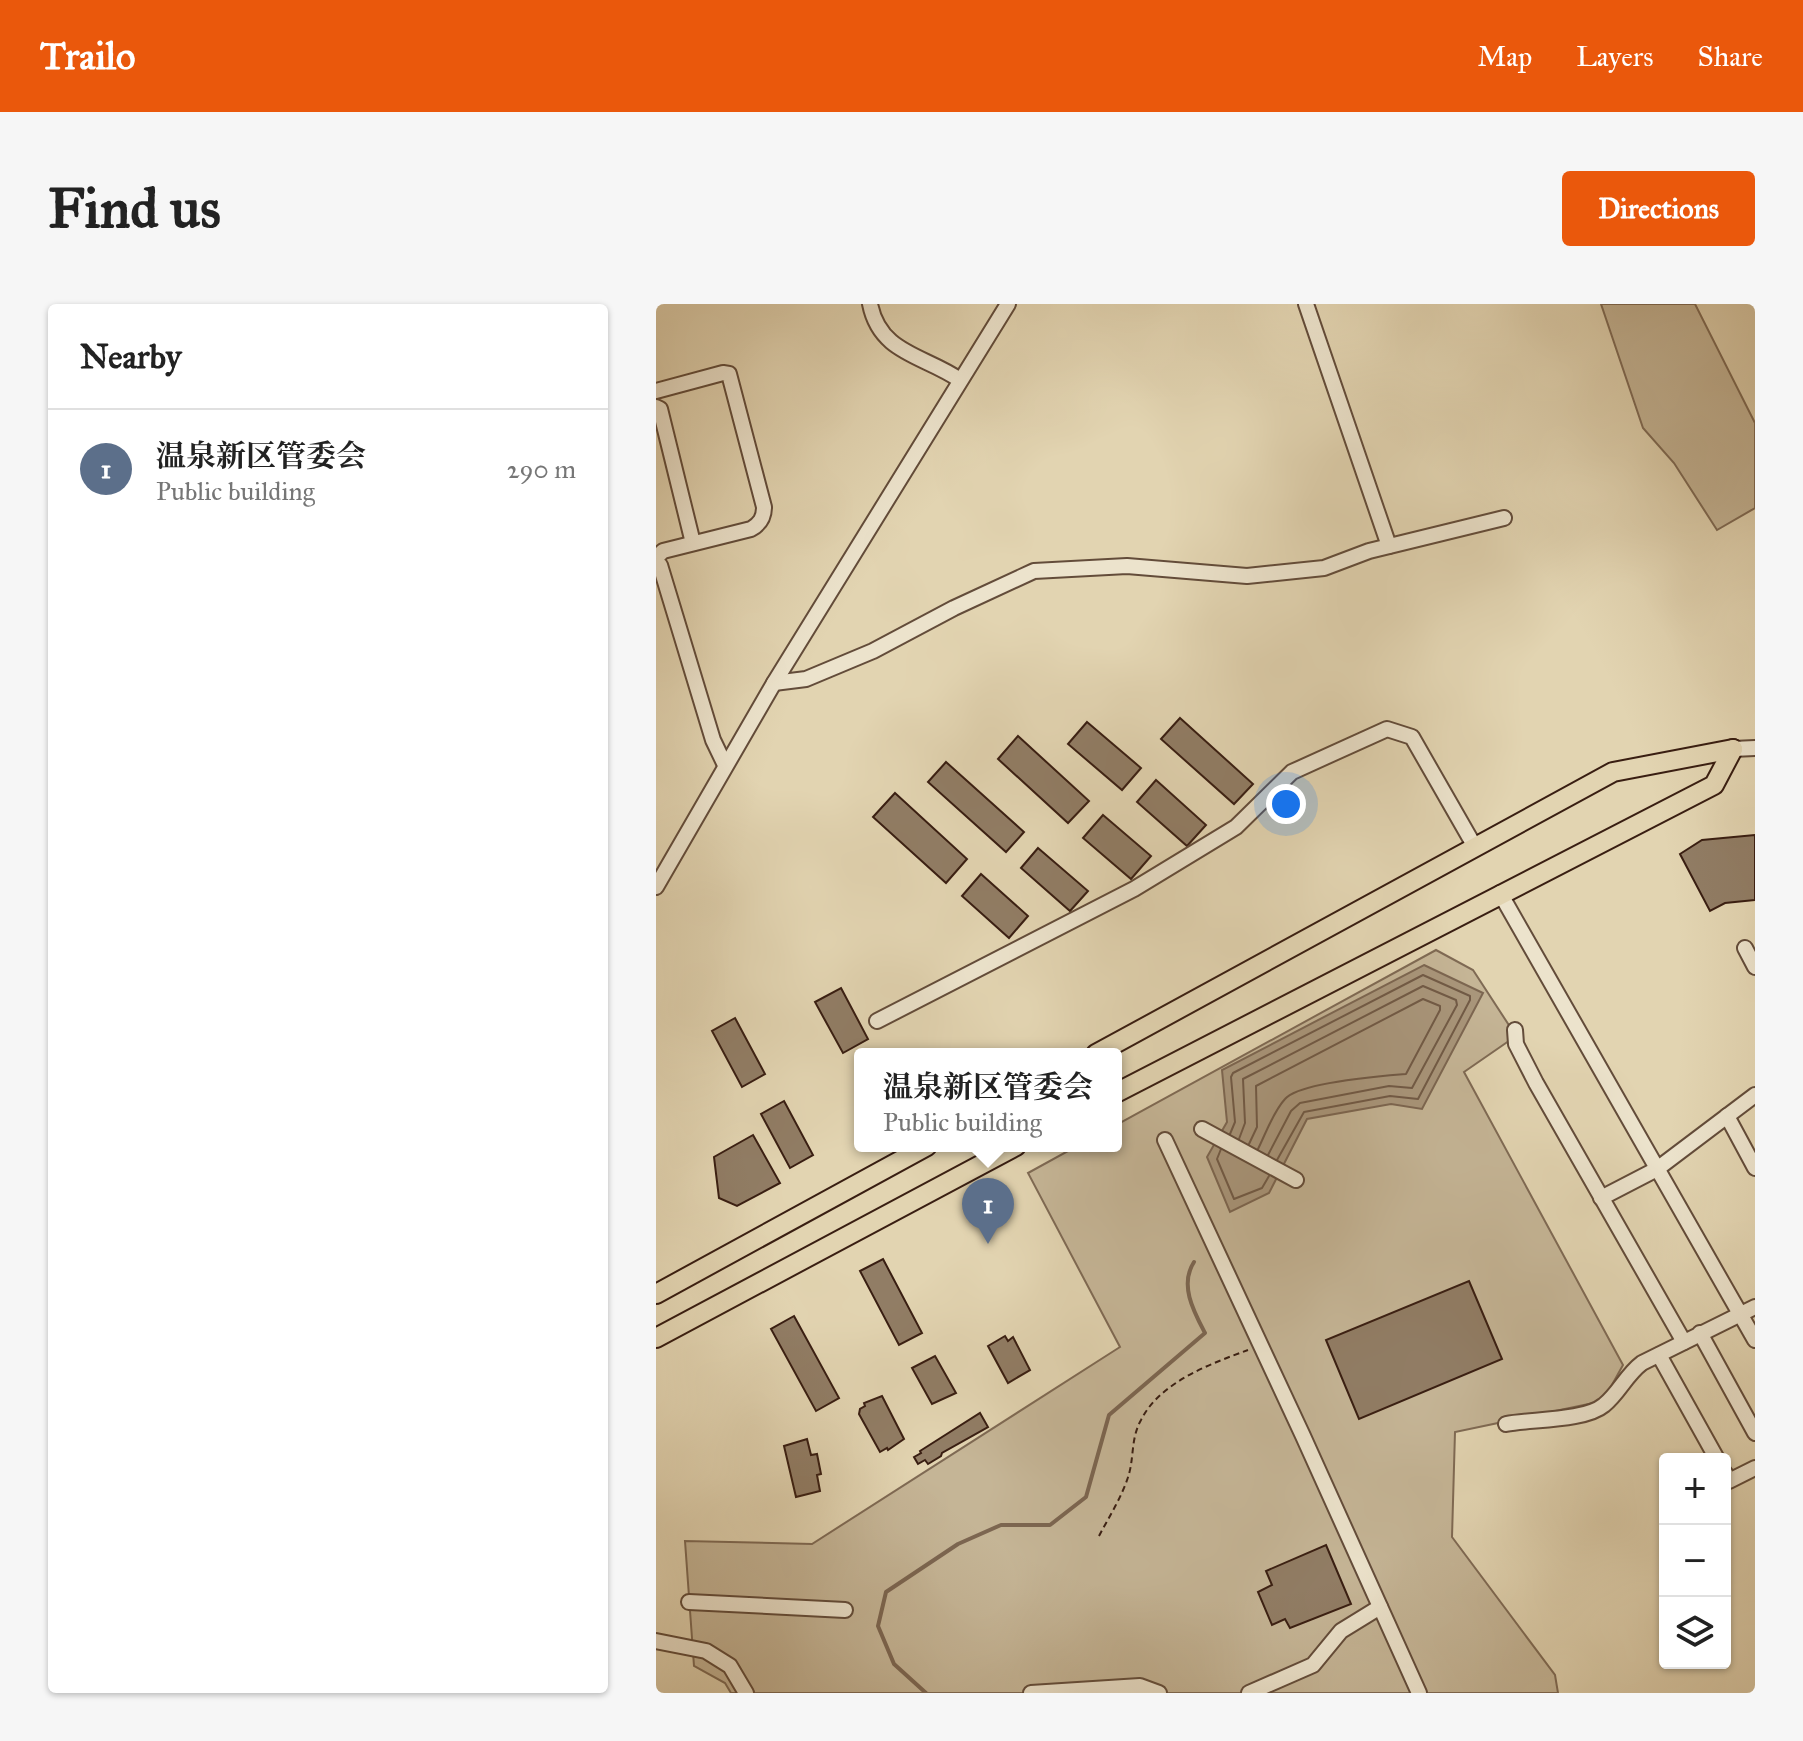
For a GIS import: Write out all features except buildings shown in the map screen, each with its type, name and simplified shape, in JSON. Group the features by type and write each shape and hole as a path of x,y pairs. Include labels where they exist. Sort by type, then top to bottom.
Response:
{"main road":[{"path":"1107,1048 1613,772 1733,749"},
{"path":"1122,1090 1714,785 1733,749"},
{"path":"656,1294 916,1152"},
{"path":"656,1338 1005,1152"}],"street":[{"path":"870,304 873,318 888,342 960,380"},
{"path":"656,887 774,683 1008,304"},
{"path":"1306,304 1389,546"},
{"path":"656,391 729,374 764,507 764,517 757,526 663,551 658,561 713,740 725,765"},
{"path":"656,407 660,409 693,543"},
{"path":"774,683 806,679 873,651 954,608 1034,571 1127,566 1247,576 1324,568 1389,546 1504,518"},
{"path":"877,1021 1134,889 1236,827 1292,772 1387,729 1412,737 1475,847"},
{"path":"1733,749 1755,748"},
{"path":"1500,893 1755,1340"},
{"path":"1745,948 1755,967"},
{"path":"1515,1030 1520,1053 1684,1342"},
{"path":"1601,1198 1657,1169 1755,1095"},
{"path":"1727,1116 1755,1168"},
{"path":"1202,1129 1296,1180"},
{"path":"1165,1140 1419,1693"},
{"path":"1506,1424 1593,1413 1609,1401 1635,1369 1755,1307"},
{"path":"1700,1333 1755,1433"},
{"path":"1659,1355 1714,1453"},
{"path":"1731,1480 1755,1468"},
{"path":"689,1602 845,1610"},
{"path":"1249,1693 1313,1665 1341,1631 1380,1607"},
{"path":"656,1641 706,1651 730,1666 746,1693"},
{"path":"1031,1693 1140,1686 1159,1693"}],"path":[{"path":"1099,1536 1129,1474 1130,1451 1140,1421 1155,1399 1180,1381 1222,1360 1260,1346"}],"shaded area":[{"path":"1601,304 1695,304 1755,423 1755,508 1717,530 1674,463 1643,428"},
{"path":"1436,950 1473,970 1516,1036 1464,1072 1623,1365 1603,1401 1455,1432 1452,1537 1555,1675 1558,1693 731,1693 725,1683 694,1666 685,1541 812,1544 1120,1347 1028,1173 1066,1152 1122,1152 1122,1122"}],"water":[{"path":"1424,965 1483,993 1422,1109 1391,1104 1307,1119 1269,1193 1230,1212 1207,1157 1227,1122 1222,1070"}],"waterway":[{"path":"926,1693 894,1664 878,1626 886,1592 958,1544 1001,1525 1050,1525 1086,1497 1109,1415 1205,1333 1188,1289 1194,1262"}],"place":[{"name":"温泉新区管委会","path":"988,1244"}]}
